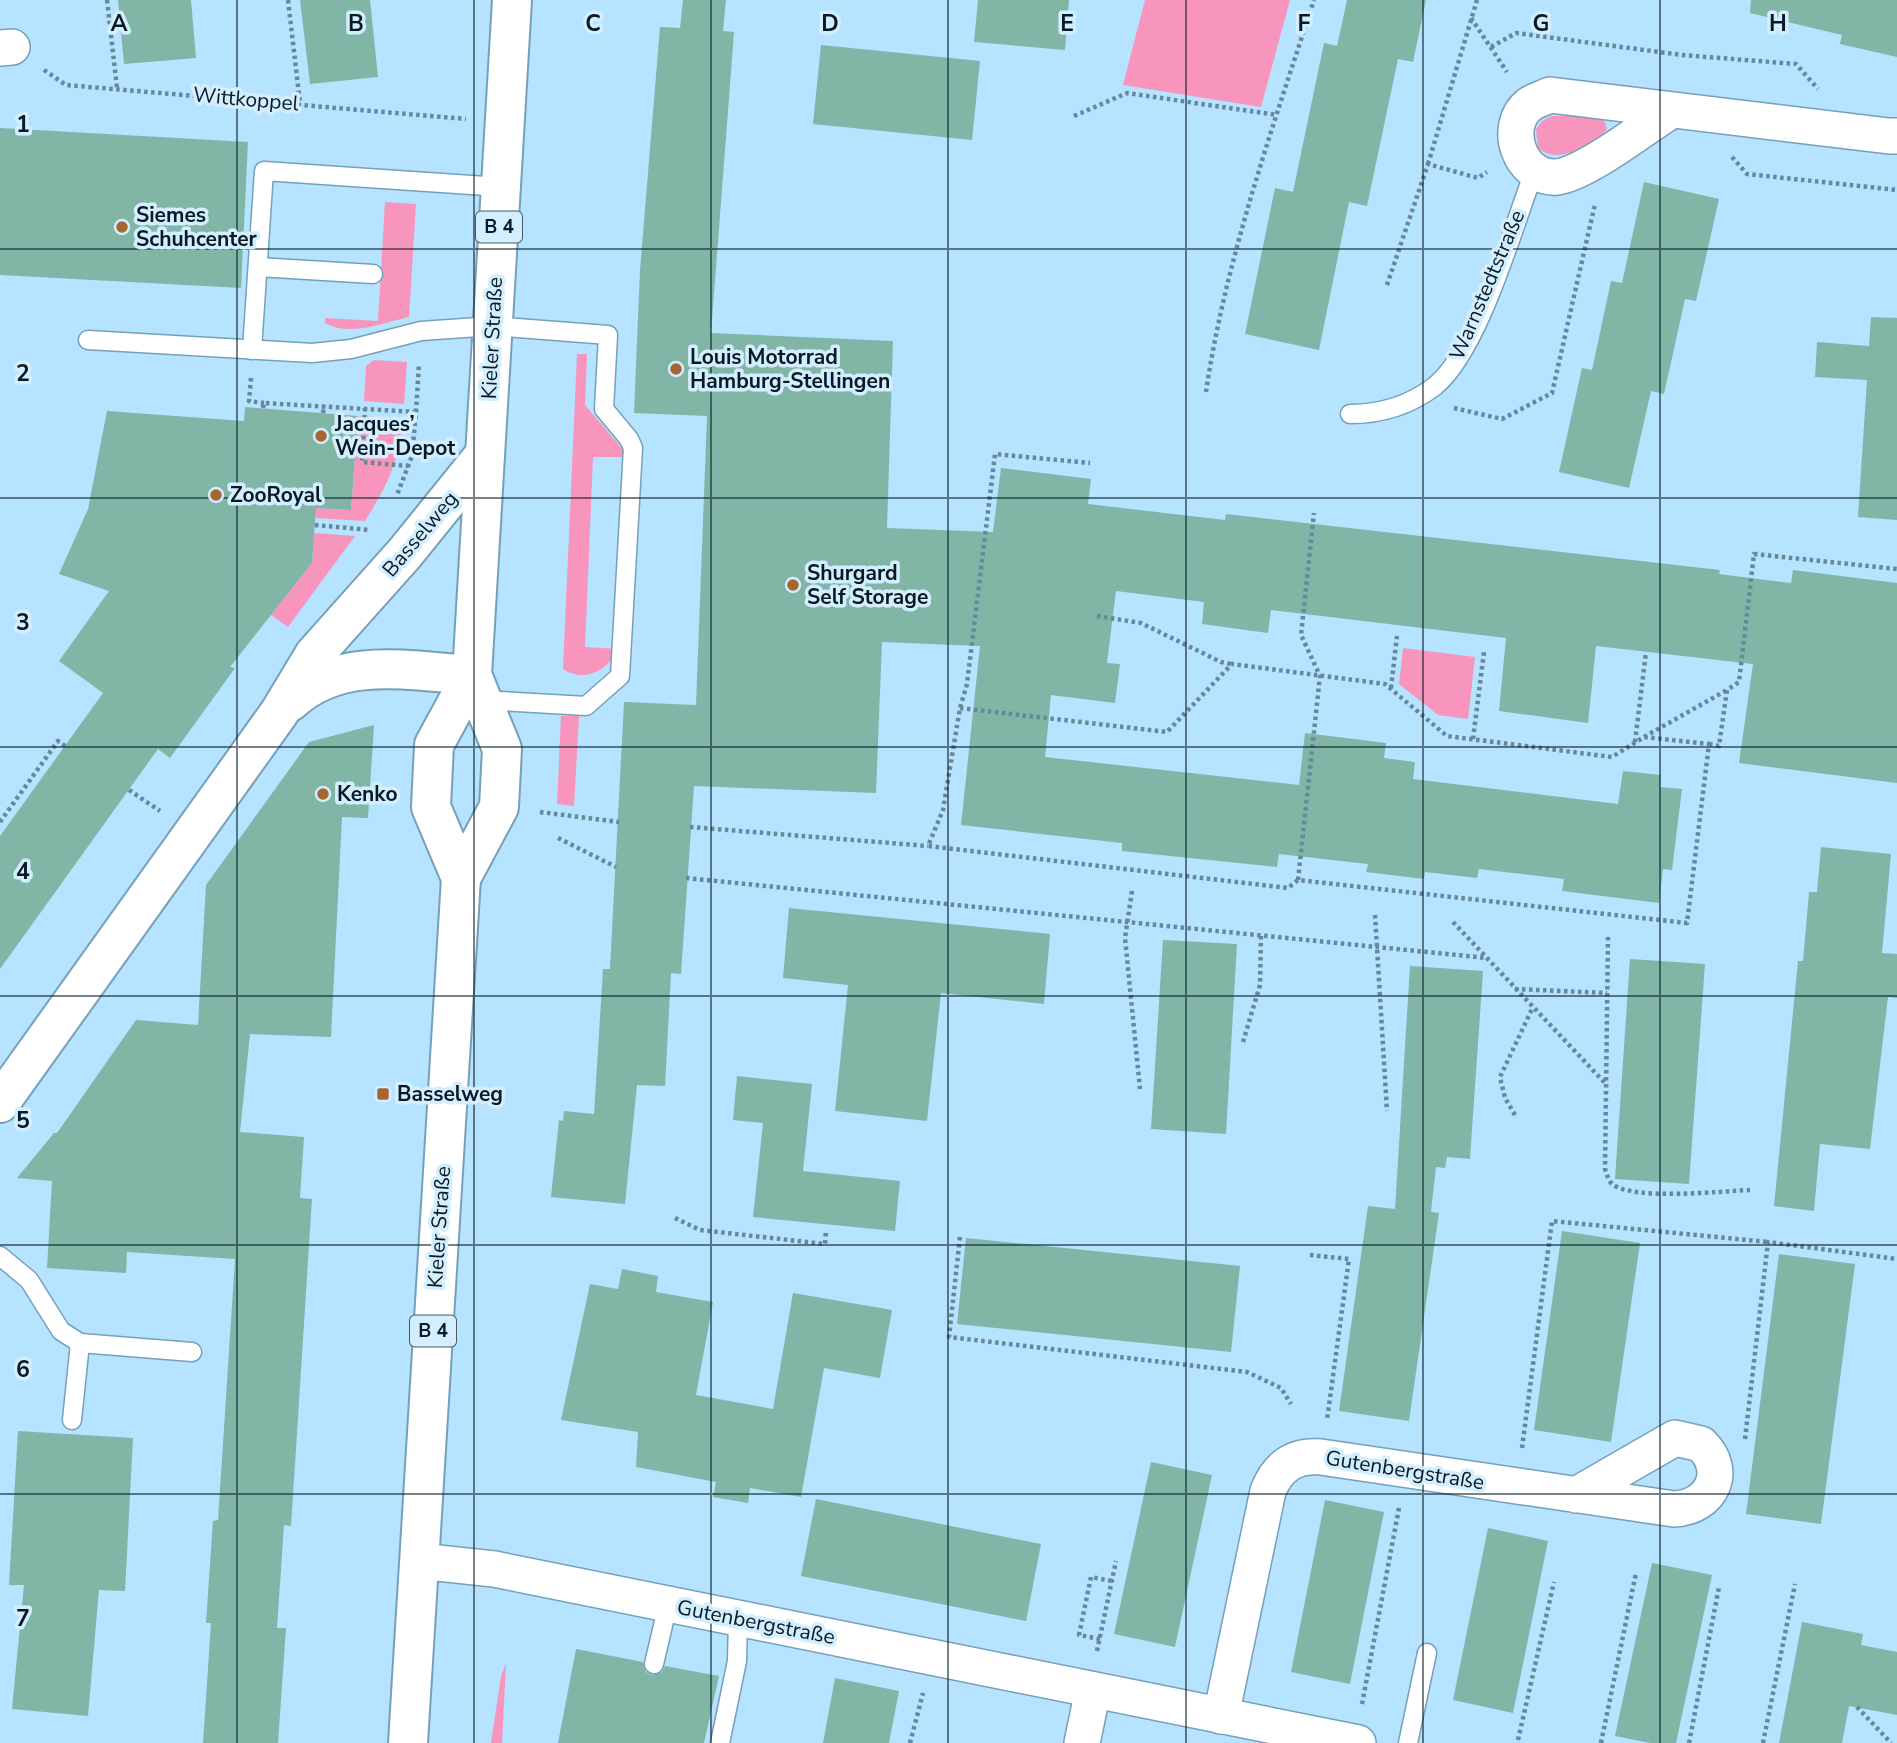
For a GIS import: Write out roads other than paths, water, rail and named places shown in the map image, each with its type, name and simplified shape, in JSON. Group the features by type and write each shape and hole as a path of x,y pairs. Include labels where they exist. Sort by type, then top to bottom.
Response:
{"main road":[{"name":"Kieler Straße","path":"408,1743 461,878 499,807 502,749 477,687 485,454 512,0"},
{"name":"Basselweg","path":"0,1103 279,713 314,655 405,553 485,454"},
{"name":"Basselweg","path":"279,713 312,684 344,672 386,670 477,687"},
{"name":"Kieler Straße","path":"461,878 431,807 434,745 477,687"}],"street":[{"name":"Warnstedtstraße","path":"1526,162 1515,129 1529,105 1550,95 1684,111"},
{"path":"1526,162 1556,177 1579,170 1684,111 1897,136"},
{"name":"Gutenbergstraße","path":"1221,1716 1268,1491 1276,1475 1290,1462 1321,1457 1517,1487 1576,1495 1687,1508 1710,1492 1716,1474 1712,1457 1701,1444 1675,1438 1576,1495"},
{"name":"Gutenbergstraße","path":"419,1561 494,1569 1356,1743"},
{"path":"1082,1743 1091,1689"}],"lane":[{"name":"Warnstedtstraße","path":"1350,414 1394,409 1437,384 1454,366 1471,334 1526,162"},
{"path":"252,350 264,171 501,187"},
{"path":"258,267 373,274"},
{"path":"88,340 252,350 331,351 421,331 493,326 608,335 604,409 629,439 633,448 620,676 586,706 477,687"},
{"path":"0,1256 29,1280 61,1331 80,1343 192,1352"},
{"path":"72,1420 80,1343"},
{"path":"654,1664 668,1604"},
{"path":"720,1743 737,1661 738,1619"},
{"path":"1408,1743 1427,1653"}],"place":[{"name":"Siemes Schuhcenter","path":"122,227"},
{"name":"Louis Motorrad Hamburg-Stellingen","path":"676,369"},
{"name":"Jacques’ Wein-Depot","path":"321,436"},
{"name":"ZooRoyal","path":"216,495"},
{"name":"Shurgard Self Storage","path":"793,585"},
{"name":"Kenko","path":"323,794"},
{"name":"Basselweg","path":"383,1094"}]}
